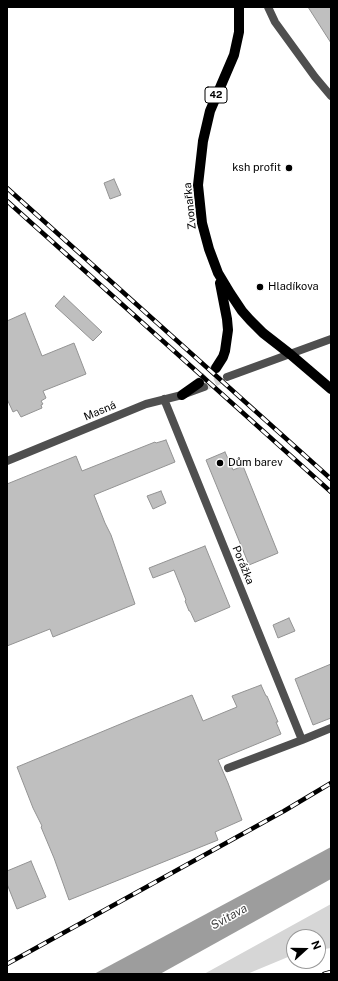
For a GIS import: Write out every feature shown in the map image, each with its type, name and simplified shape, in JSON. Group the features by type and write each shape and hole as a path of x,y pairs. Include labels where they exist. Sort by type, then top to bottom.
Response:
{"main road":[{"name":"Zvonařka","path":"238,7 239,23 237,42 232,59 210,111 203,141 198,185 202,223 209,249 218,273 235,301 250,320 263,333 290,354"},
{"path":"216,368 225,351 228,330 228,319 218,273"},
{"name":"42","path":"290,354 331,389"},
{"path":"182,395 201,385"}],"street":[{"path":"268,7 273,19 315,77 331,96"},
{"path":"227,377 331,338"},
{"name":"Masná","path":"7,461 146,404 182,395"},
{"name":"Porážka","path":"164,399 302,740"},
{"path":"228,768 331,728"}],"shaded area":[{"path":"331,904 331,948 326,949 326,929 286,929 286,958 247,974 204,974"}],"water":[{"name":"Svitava","path":"331,847 331,879 160,974 94,974"}],"building":[{"path":"308,7 331,7 331,43"},
{"path":"114,179 121,195 110,199 104,183"},
{"path":"64,296 102,332 93,341 55,306"},
{"path":"25,313 42,356 74,343 86,374 43,391 46,398 41,401 43,404 41,405 42,408 21,417 17,410 13,412 7,399 7,321"},
{"path":"166,440 175,462 94,495 111,535 135,604 53,637 50,629 7,646 7,484 76,456 82,471 155,442"},
{"path":"225,452 233,470 243,466 278,553 249,565 206,460"},
{"path":"161,491 166,503 153,509 147,496"},
{"path":"205,546 230,607 195,622 189,611 174,570 153,578 149,568"},
{"path":"289,618 295,631 278,638 273,625"},
{"path":"331,664 331,718 313,725 295,679"},
{"path":"261,685 278,722 276,722 281,734 218,760 242,820 215,832 218,840 69,900 41,827 42,826 33,808 17,767 192,695 203,721 237,707 232,696"},
{"path":"31,861 46,897 17,909 7,884 7,871"}],"tunnel":[{"path":"199,383 216,368"},
{"path":"204,387 227,377"}],"railway":[{"path":"7,188 331,479"},
{"path":"7,201 331,492"},
{"path":"7,964 284,811 331,783"},
{"path":"324,974 331,972"}],"place":[{"name":"ksh profit","path":"289,168"},
{"name":"Hladíkova","path":"260,287"},
{"name":"Dům barev","path":"220,463"}]}
